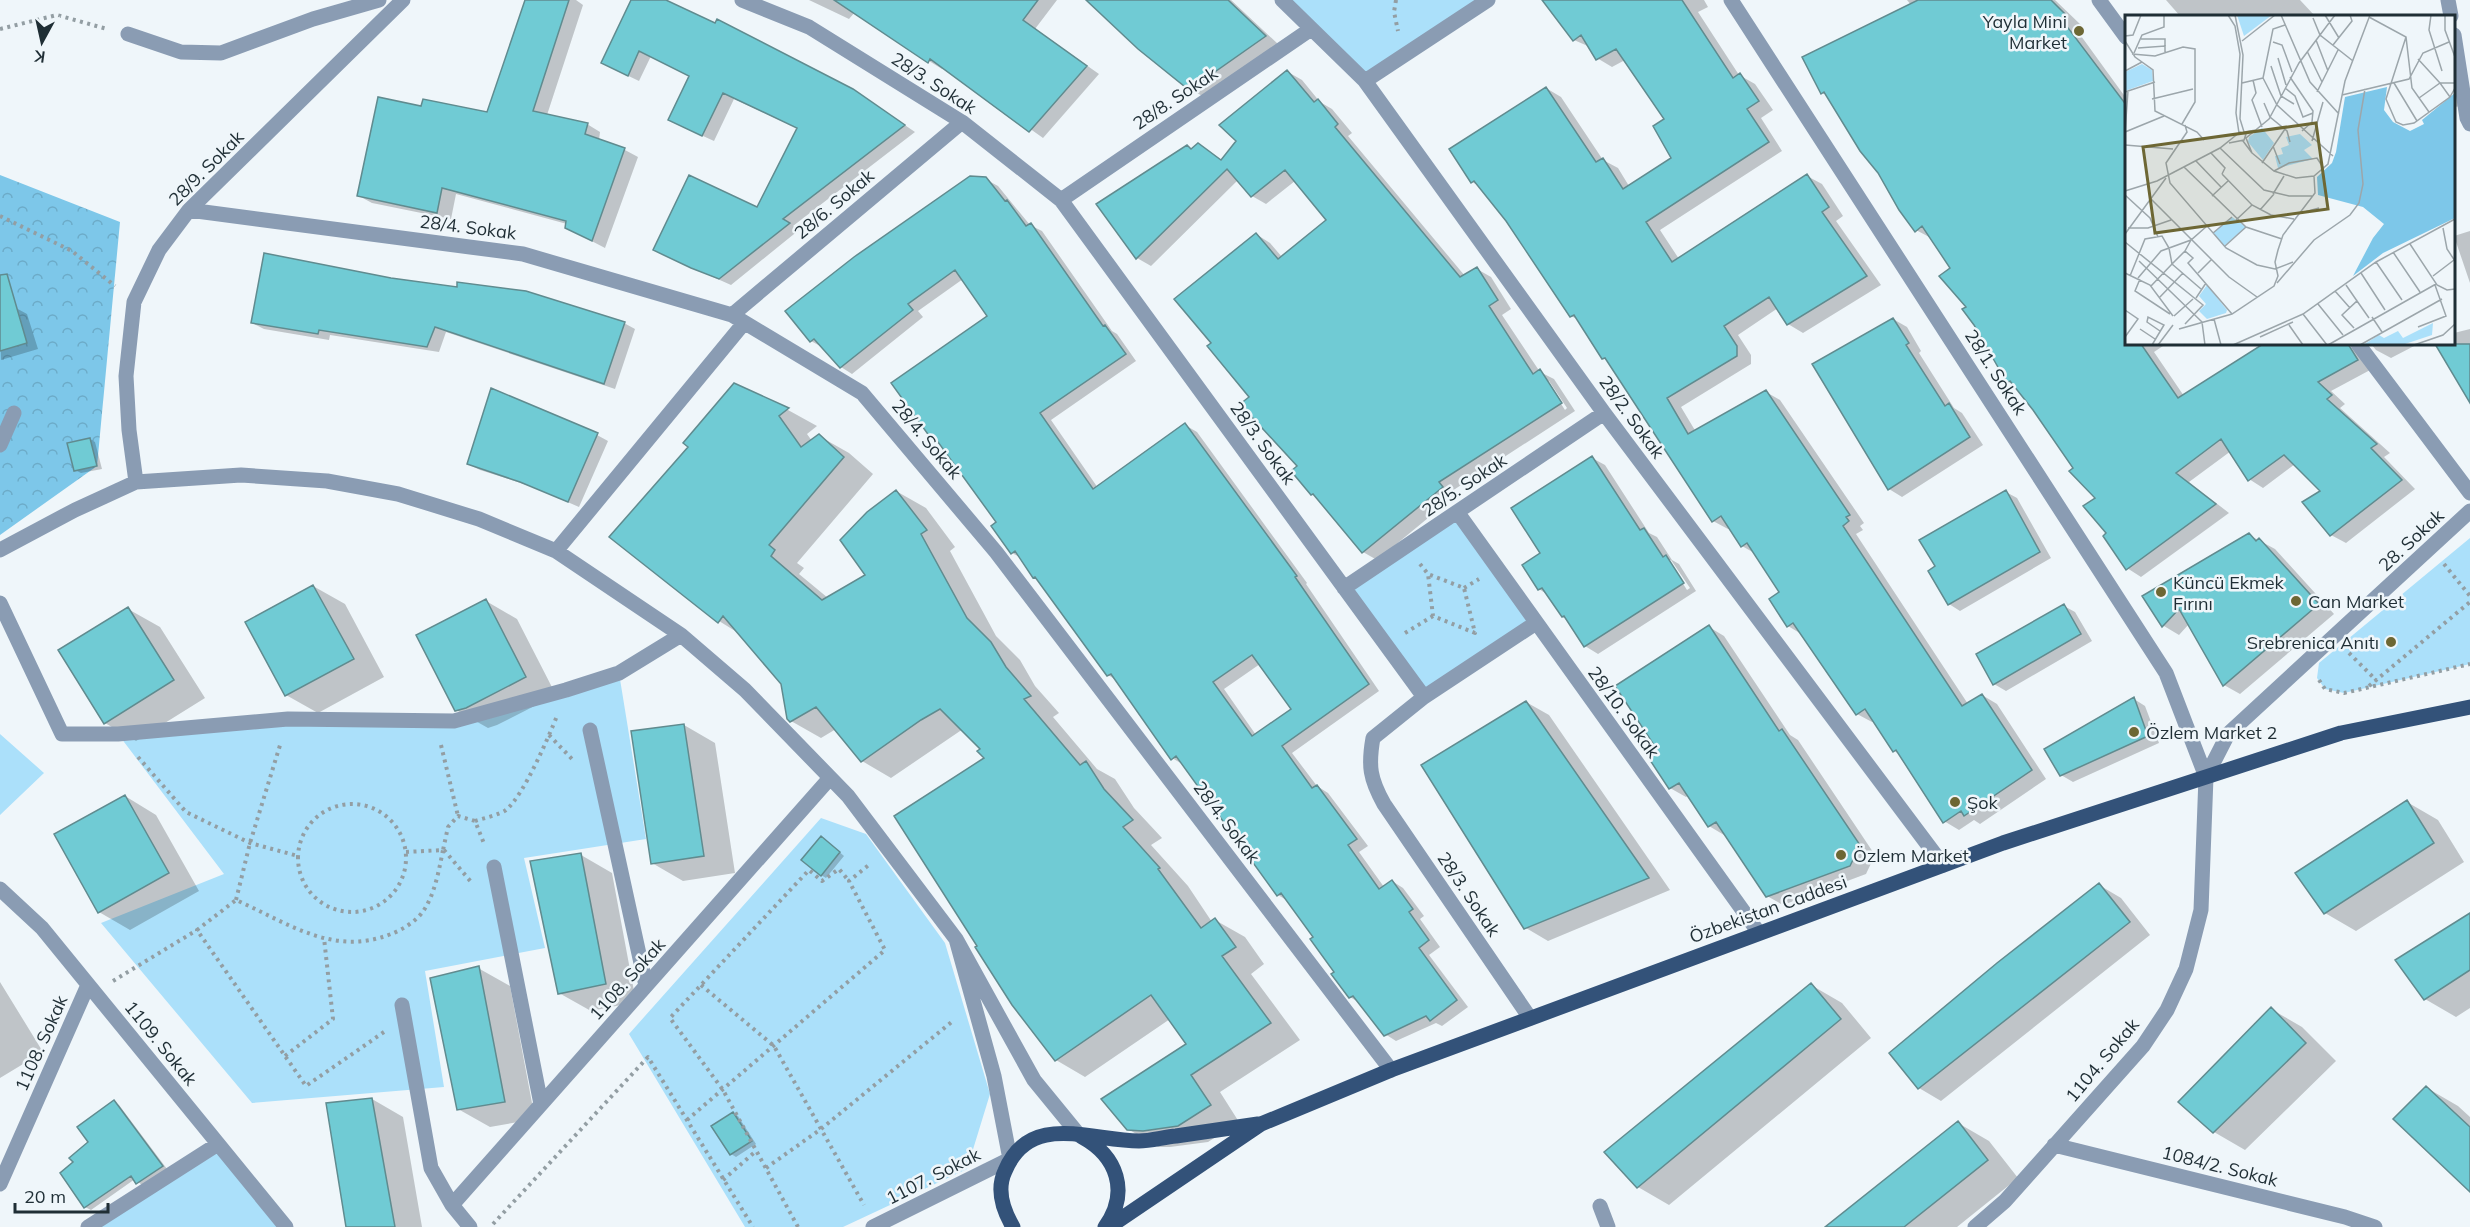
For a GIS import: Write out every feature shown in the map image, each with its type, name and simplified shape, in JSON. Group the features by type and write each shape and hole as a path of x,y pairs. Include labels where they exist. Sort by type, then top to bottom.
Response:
{"main road":[{"name":"Özbekistan Caddesi","path":"1261,1124 1391,1070 1943,865 2341,733 2470,707"},
{"path":"1013,1227 1005,1213 1000,1195 1002,1176 1010,1159 1023,1145 1040,1135 1059,1132 1140,1141 1261,1124"},
{"path":"1107,1227 1261,1124"},
{"path":"1079,1135 1096,1145 1110,1160 1117,1178 1118,1198 1107,1227"}],"street":[{"path":"128,34 181,52 221,53 313,20 379,0"},
{"name":"28/9. Sokak","path":"136,482 129,430 126,375 134,302 159,250 189,210 403,0"},
{"name":"28/3. Sokak","path":"742,0 809,27 962,122 1061,200 1424,697 1373,738 1369,759 1372,784 1530,1018"},
{"name":"28/2. Sokak","path":"1282,0 1365,81 1604,413 1943,865"},
{"path":"1365,81 1488,0"},
{"name":"28/1. Sokak","path":"1731,0 2166,673 2206,777"},
{"path":"2099,0 2125,34"},
{"path":"2448,0 2451,15"},
{"name":"28/8. Sokak","path":"1061,200 1311,29"},
{"path":"2455,43 2465,120"},
{"name":"28/6. Sokak","path":"555,550 738,319 962,122"},
{"name":"28/4. Sokak","path":"189,210 524,254 738,319 862,393 996,552 1391,1070"},
{"path":"2359,345 2470,493"},
{"path":"0,445 14,413"},
{"name":"28/5. Sokak","path":"1344,588 1604,413"},
{"path":"0,550 75,510 136,482 241,476 327,481 408,497 479,519 555,550 681,635 745,690 848,796 956,939 1034,1080 1079,1135"},
{"name":"28. Sokak","path":"2206,777 2228,734 2470,511"},
{"name":"28/10. Sokak","path":"1458,513 1759,933"},
{"path":"0,603 62,734 118,734 288,719 454,721 619,673 681,635"},
{"path":"1424,697 1536,623"},
{"path":"590,730 646,986"},
{"name":"1104. Sokak","path":"1975,1227 2005,1201 2143,1047 2167,1010 2186,969 2201,910 2206,777"},
{"name":"1108. Sokak","path":"452,1205 830,778"},
{"path":"494,867 541,1104"},
{"name":"1109. Sokak","path":"0,889 42,928 286,1227"},
{"path":"956,939 994,1076 1010,1159"},
{"name":"1108. Sokak","path":"0,1184 91,989"},
{"path":"403,1011 431,1168 452,1205 470,1227"},
{"path":"88,1227 218,1144"},
{"name":"1084/2. Sokak","path":"2054,1144 2344,1217 2375,1227"},
{"name":"1107. Sokak","path":"874,1226 1010,1159"},
{"path":"1600,1206 1608,1227"}],"path":[{"path":"1396,0 1394,12 1396,27 1409,52"},
{"path":"0,29 57,15 128,34"},
{"path":"0,216 72,251 134,302"},
{"path":"1406,548 1428,574 1464,588 1475,633 1433,616"},
{"path":"2433,569 2449,555"},
{"path":"2442,561 2470,596"},
{"path":"1428,574 1433,616"},
{"path":"2367,687 2470,602"},
{"path":"1386,645 1433,616"},
{"path":"2349,652 2376,680"},
{"path":"2318,670 2317,678 2325,689 2344,693 2470,664"},
{"path":"458,816 475,821 506,810 545,746 566,690"},
{"path":"91,989 197,930 236,900 250,843 288,719"},
{"path":"436,721 458,816"},
{"path":"118,734 186,812 250,843 298,856"},
{"path":"358,804 390,819 401,834 406,852 405,870 399,887 387,900 371,909 353,912 336,910 320,902 300,873 298,856 302,838 310,824 324,812 340,806 358,804"},
{"path":"236,900 310,934 343,943 375,940 402,930 424,912 435,884 448,827 458,816"},
{"path":"475,821 494,867"},
{"path":"406,852 443,849"},
{"path":"849,881 888,850"},
{"path":"687,1120 723,1090 885,950 849,881 839,869 822,881 808,870 669,1018 723,1090 798,1227"},
{"path":"197,930 306,1086 403,1011"},
{"path":"285,1056 333,1019 324,939"},
{"path":"700,985 774,1046 874,1226"},
{"path":"766,1168 821,1129 973,1004"},
{"path":"490,1227 648,1057 753,1227"},
{"path":"723,1179 756,1151"}],"shaded area":[{"path":"1282,0 1488,0 1365,81"},
{"path":"1458,513 1536,623 1424,697 1344,588"},
{"path":"2470,538 2470,664 2344,693 2325,689 2317,678 2319,663"},
{"path":"619,673 646,839 524,858 545,948 425,971 444,1087 252,1103 101,923 224,874 118,734 288,719 454,721"},
{"path":"0,734 44,773 0,815"},
{"path":"821,818 866,834 945,943 990,1094 967,1169 843,1227 745,1227 629,1034"},
{"path":"218,1144 286,1227 88,1227"}],"green space":[{"path":"0,175 120,222 97,466 0,535"}],"building":[{"path":"525,0 569,0 533,111 588,123 585,134 625,148 592,241 565,228 566,221 442,188 437,213 357,196 378,97 421,106 423,99 487,112"},
{"path":"631,0 666,0 715,23 717,19 853,89 905,125 783,219 790,223 719,279 691,268 653,250 689,175 757,207 797,128 723,93 702,136 668,120 689,76 639,51 628,76 601,63"},
{"path":"834,0 1038,0 1023,20 1087,66 1029,132 930,59 928,63"},
{"path":"1086,0 1228,0 1266,36 1189,90 1138,49"},
{"path":"1542,0 1682,0 1733,78 1740,73 1759,101 1747,109 1769,142 1646,222 1672,262 1807,174 1829,207 1822,212 1867,276 1787,325 1769,297 1724,326 1737,346 1737,356 1667,398 1688,434 1766,390 1850,515 1846,517 1849,521 1843,526 1962,706 1982,694 2032,770 1964,816 1961,811 1943,823 1896,750 1893,752 1865,709 1856,715 1793,623 1787,627 1769,599 1779,592 1747,543 1741,547 1721,516 1712,522 1605,358 1602,359 1574,315 1570,317 1506,221 1474,181 1471,183 1449,149 1546,87 1596,162 1603,158 1623,189 1671,158 1653,126 1664,119 1616,49 1596,60 1581,35 1573,41"},
{"path":"1918,0 2051,0 2067,16 2062,20 2125,103 2125,345 2142,345 2178,398 2261,345 2349,345 2358,360 2318,382 2332,395 2327,399 2377,444 2371,448 2402,480 2330,536 2302,502 2320,491 2284,455 2248,481 2221,439 2176,473 2216,504 2126,570 2103,536 2106,533 2083,506 2095,498 2069,471 2073,468 2033,410 2010,381 2007,383 1974,325 1962,309 1966,307 1939,276 1950,268 1922,226 1915,232 1899,210 1878,173 1860,151 1824,92 1821,94 1802,57"},
{"path":"1287,70 1314,102 1318,99 1338,124 1335,127 1460,277 1477,267 1498,300 1489,306 1533,374 1540,369 1562,403 1439,482 1443,487 1362,553 1291,471 1297,466 1240,404 1249,397 1207,346 1211,343 1174,299 1256,233 1278,259 1326,220 1285,170 1251,197 1227,169 1136,259 1096,204 1187,145 1191,149 1198,143 1221,160 1236,141 1219,125"},
{"path":"970,176 986,177 1026,226 1031,223 1103,326 1105,325 1126,354 1040,413 1093,489 1185,423 1297,576 1295,577 1369,684 1282,746 1312,788 1317,785 1357,839 1348,845 1379,889 1392,880 1413,909 1409,912 1429,940 1419,948 1457,1000 1430,1021 1426,1016 1384,1036 1353,996 1349,998 1331,974 1334,972 1310,939 1313,937 1281,893 1277,896 1176,756 1171,760 1111,674 1107,676 1015,551 1011,554 991,526 996,522 938,442 935,444 891,383 987,316 955,270 908,304 913,310 840,368 814,339 810,342 785,311 854,257","holes":["1252,655 1291,709 1252,736 1213,682"]},
{"path":"264,253 391,278 457,287 457,282 526,291 625,322 604,384 435,327 427,347 319,330 318,334 251,323"},
{"path":"7,274 27,343 0,351 0,275"},
{"path":"1893,318 1909,343 1906,345 1945,406 1949,403 1970,437 1888,490 1812,364"},
{"path":"2470,344 2470,403 2436,345"},
{"path":"734,383 789,408 779,416 801,447 819,434 844,457 769,545 775,550 771,556 822,600 865,575 840,540 867,512 896,490 927,530 921,534 967,618 991,642 1006,667 1031,696 1024,699 1080,765 1086,761 1104,789 1133,820 1123,827 1160,868 1158,869 1201,928 1215,918 1236,947 1222,956 1271,1023 1191,1075 1211,1105 1178,1126 1143,1131 1127,1130 1101,1099 1186,1044 1151,995 1055,1061 1012,1005 894,816 984,758 977,751 980,749 940,709 861,762 816,707 790,722 787,719 781,684 723,616 718,623 609,537 688,447 683,443"},
{"path":"491,388 598,433 568,502 520,482 467,464"},
{"path":"90,438 97,466 74,471 67,443"},
{"path":"1592,456 1640,530 1644,528 1663,557 1666,555 1684,583 1584,647 1564,616 1562,617 1542,588 1538,590 1522,565 1540,553 1511,508"},
{"path":"2006,490 2040,552 1948,605 1928,571 1935,566 1919,540"},
{"path":"2249,533 2256,541 2259,538 2319,604 2223,686 2179,609 2162,627 2142,596"},
{"path":"313,585 354,659 285,696 245,622"},
{"path":"486,599 526,677 466,708 455,711 416,635"},
{"path":"2064,604 2081,634 1993,685 1976,654"},
{"path":"128,607 174,680 104,724 58,650"},
{"path":"1709,625 1779,731 1782,729 1860,845 1850,866 1766,897 1716,822 1708,827 1679,783 1669,789 1646,754 1656,748 1615,686"},
{"path":"2134,697 2148,736 2060,776 2044,749"},
{"path":"1526,701 1649,878 1524,929 1421,765"},
{"path":"684,724 704,856 651,864 631,731"},
{"path":"125,795 169,873 98,913 54,834"},
{"path":"2407,800 2434,843 2324,914 2295,873"},
{"path":"821,836 840,852 821,876 801,860"},
{"path":"581,853 606,984 558,994 530,861"},
{"path":"2099,883 2130,922 1918,1089 1889,1053 1997,963"},
{"path":"2470,913 2470,970 2424,1000 2395,960"},
{"path":"479,966 505,1102 457,1110 430,978"},
{"path":"1811,983 1841,1019 1637,1188 1604,1152"},
{"path":"2271,1007 2306,1043 2213,1133 2178,1102"},
{"path":"2426,1086 2470,1127 2470,1192 2393,1119"},
{"path":"372,1098 395,1227 346,1227 326,1103"},
{"path":"114,1100 163,1166 136,1184 131,1176 84,1208 60,1173 73,1162 69,1158 88,1142 77,1127"},
{"path":"733,1112 752,1141 730,1155 711,1126"},
{"path":"1958,1121 1988,1160 1904,1227 1825,1227"}],"place":[{"name":"Yayla Mini Market","path":"2079,31"},
{"name":"Küncü Ekmek Fırını","path":"2161,592"},
{"name":"Can Market","path":"2296,601"},
{"name":"Srebrenica Anıtı","path":"2391,642"},
{"name":"Özlem Market 2","path":"2134,732"},
{"name":"Şok","path":"1955,802"},
{"name":"Özlem Market","path":"1841,855"}]}
